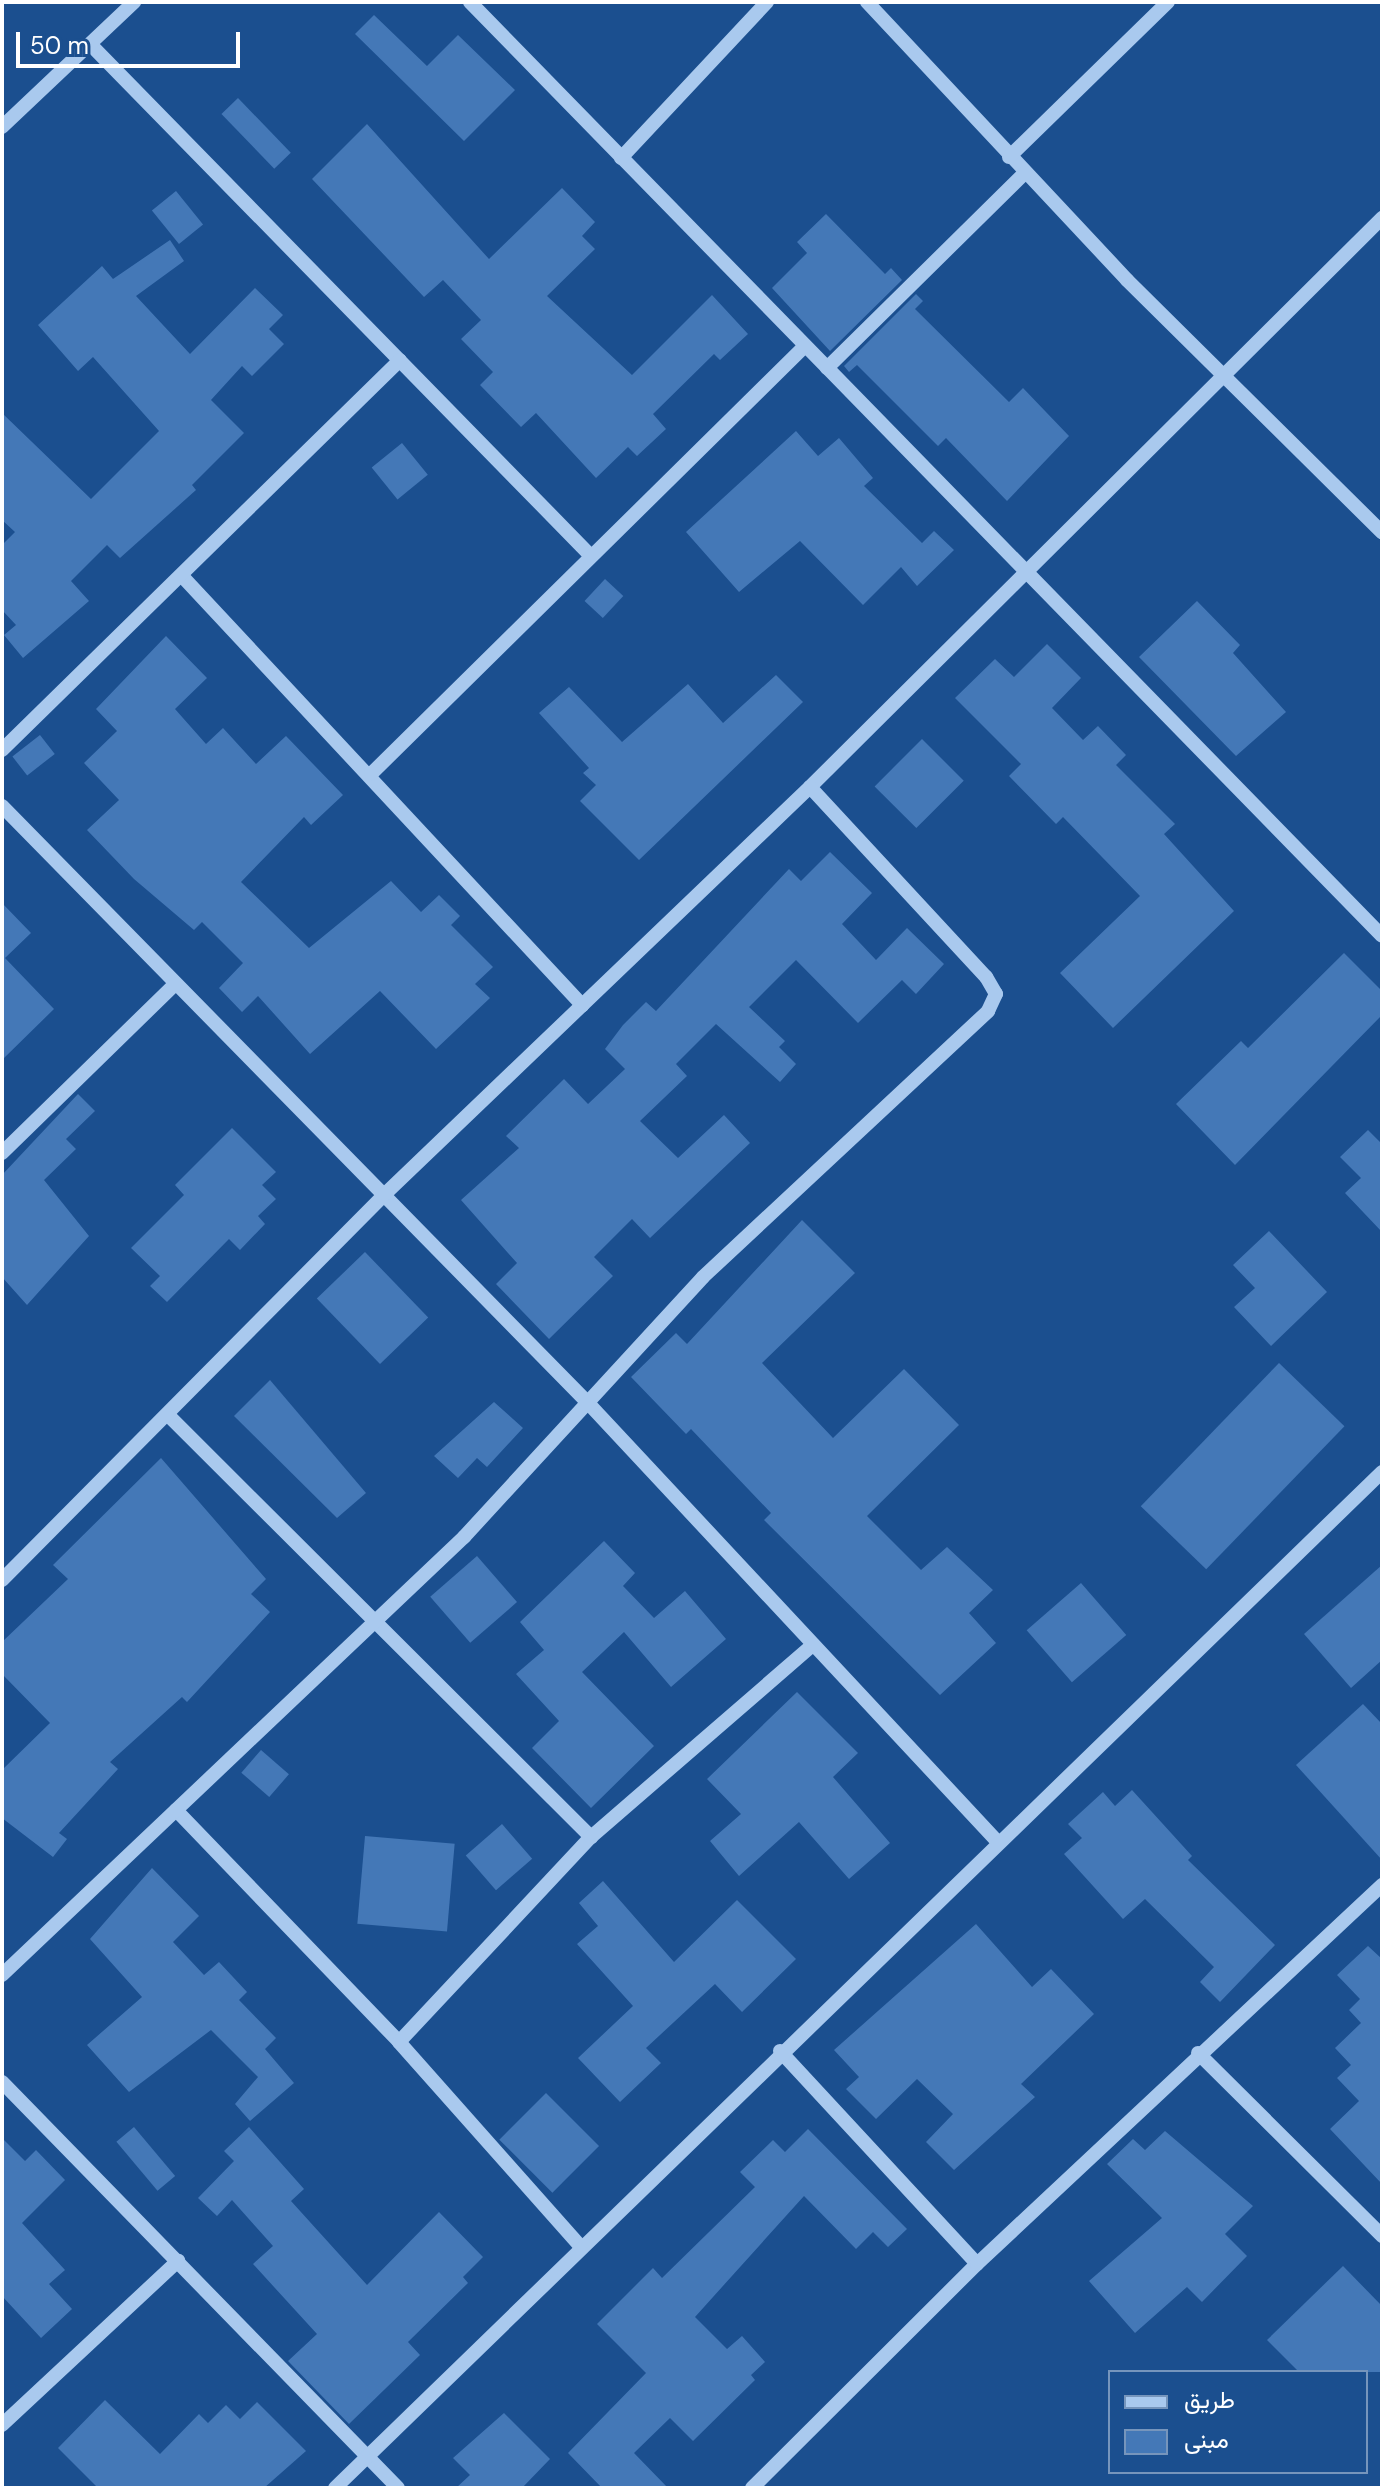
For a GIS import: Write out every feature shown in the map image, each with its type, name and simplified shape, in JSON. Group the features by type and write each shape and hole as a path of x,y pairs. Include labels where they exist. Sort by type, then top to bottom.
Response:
{"street":[{"path":"2,127 134,2"},
{"path":"470,2 1382,936"},
{"path":"621,158 767,2"},
{"path":"867,2 1009,157 1382,532"},
{"path":"1009,157 1168,2"},
{"path":"90,44 590,555"},
{"path":"827,368 1025,173"},
{"path":"2,1580 170,1417 385,1194 810,787 1221,373 1382,218"},
{"path":"371,774 804,347"},
{"path":"2,750 400,360"},
{"path":"182,576 371,774 582,1005"},
{"path":"2,1975 373,1622 589,1404 703,1277 988,1011 996,994 810,787"},
{"path":"2,806 589,1404 996,1840"},
{"path":"2,1153 175,984"},
{"path":"170,1417 591,1837"},
{"path":"335,2488 996,1840 1382,1472"},
{"path":"399,2042 591,1837 813,1645"},
{"path":"176,1810 399,2042 581,2247"},
{"path":"752,2488 977,2264 1198,2053 1382,1885"},
{"path":"780,2051 977,2264"},
{"path":"1198,2053 1382,2236"},
{"path":"2,2082 398,2488"},
{"path":"2,2425 178,2261"}],"building":[{"path":"374,15 427,66 458,35 515,90 464,141 355,34"},
{"path":"238,98 291,153 274,169 221,114"},
{"path":"367,124 489,259 562,188 595,222 582,236 595,249 547,296 632,375 712,295 748,334 720,360 714,354 653,414 666,429 637,456 628,447 596,478 536,413 521,427 480,385 493,372 461,339 481,320 443,280 424,297 312,179"},
{"path":"176,191 203,224 179,244 152,211"},
{"path":"826,214 885,274 891,268 902,280 830,351 772,288 807,253 797,242"},
{"path":"170,240 184,261 136,296 190,354 255,288 283,315 269,329 284,344 252,376 242,366 211,400 244,433 192,485 196,490 120,558 107,545 71,581 89,601 23,658 4,635 16,625 2,610 2,545 15,532 2,520 2,413 91,499 159,431 93,357 78,371 38,325 102,266 113,279"},
{"path":"916,294 923,301 915,309 1009,402 1023,388 1069,436 1007,501 946,438 938,446 857,365 849,372 844,366"},
{"path":"796,431 818,456 839,438 873,478 864,486 922,543 934,531 954,550 917,586 901,567 863,605 800,541 739,592 686,532"},
{"path":"402,443 428,475 397,499 372,468"},
{"path":"605,579 623,596 603,618 585,601"},
{"path":"1197,601 1240,645 1233,653 1286,712 1236,756 1139,657"},
{"path":"166,636 207,678 175,709 206,744 223,728 256,764 286,736 343,795 311,825 304,817 241,882 309,948 391,881 421,912 439,895 460,916 451,925 493,967 475,984 490,998 436,1049 380,991 310,1054 258,996 242,1012 219,988 243,963 202,922 194,930 134,879 87,830 119,800 84,763 117,731 96,709"},
{"path":"1047,644 1081,678 1052,708 1083,740 1098,726 1126,755 1116,765 1175,824 1164,834 1234,911 1113,1028 1060,973 1140,896 1063,817 1056,824 1009,776 1021,764 955,698 995,659 1014,677"},
{"path":"776,675 803,702 639,860 580,801 596,785 583,773 589,768 539,713 569,687 622,742 688,684 723,723"},
{"path":"40,735 55,754 27,775 12,757"},
{"path":"922,739 964,781 916,828 875,786"},
{"path":"830,852 872,893 842,924 876,960 907,928 944,964 916,994 902,980 858,1023 796,960 749,1007 785,1041 779,1047 796,1064 780,1082 716,1024 676,1064 687,1076 640,1121 678,1158 724,1115 750,1143 650,1238 632,1219 594,1257 613,1276 549,1339 496,1284 517,1263 461,1200 519,1148 506,1136 564,1079 588,1104 625,1069 605,1049 623,1025 646,1002 656,1011 789,869 801,881"},
{"path":"2,903 31,933 5,958 54,1009 2,1060"},
{"path":"1344,953 1382,991 1382,1015 1235,1165 1176,1104 1241,1041 1248,1048"},
{"path":"78,1094 95,1111 66,1139 76,1149 44,1180 89,1236 27,1305 2,1277 2,1175"},
{"path":"232,1128 276,1172 262,1185 276,1199 258,1216 265,1224 240,1250 229,1239 167,1302 150,1286 160,1276 131,1248 184,1195 175,1185"},
{"path":"1368,1130 1382,1144 1382,1232 1345,1193 1361,1178 1340,1157"},
{"path":"802,1220 855,1273 762,1363 833,1438 904,1369 959,1425 867,1516 921,1570 947,1547 993,1590 969,1613 996,1643 940,1695 764,1520 771,1513 691,1429 686,1434 631,1377 676,1333 687,1344"},
{"path":"1269,1231 1327,1292 1271,1346 1234,1307 1255,1288 1233,1265"},
{"path":"365,1252 428,1317 380,1364 317,1299"},
{"path":"1279,1363 1344,1426 1206,1569 1141,1506"},
{"path":"270,1380 366,1493 337,1518 234,1416"},
{"path":"494,1402 523,1428 487,1467 477,1458 458,1478 434,1456"},
{"path":"161,1458 266,1579 251,1594 270,1612 187,1702 182,1697 110,1762 118,1769 59,1833 67,1839 53,1857 2,1818 2,1770 50,1723 2,1674 2,1642 68,1579 53,1565"},
{"path":"604,1541 635,1573 623,1586 654,1618 685,1591 726,1639 671,1687 624,1632 582,1672 654,1746 591,1808 532,1748 559,1721 516,1674 544,1650 520,1622"},
{"path":"477,1556 517,1602 470,1643 430,1597"},
{"path":"1382,1565 1382,1660 1351,1688 1304,1634"},
{"path":"1081,1583 1126,1635 1072,1682 1027,1630"},
{"path":"797,1692 858,1753 833,1777 890,1843 849,1879 799,1822 739,1876 710,1841 741,1814 707,1779"},
{"path":"1363,1704 1382,1724 1382,1860 1296,1765"},
{"path":"261,1750 289,1774 269,1797 241,1773"},
{"path":"1132,1790 1192,1856 1188,1860 1275,1945 1220,2002 1200,1982 1214,1967 1145,1899 1123,1919 1064,1854 1082,1838 1068,1824 1103,1792 1115,1806"},
{"path":"502,1824 532,1859 496,1890 466,1855"},
{"path":"365,1836 455,1844 447,1932 357,1924"},
{"path":"152,1868 199,1916 173,1942 204,1975 219,1962 247,1992 239,2000 276,2038 265,2049 294,2083 250,2121 235,2104 258,2077 211,2030 129,2092 87,2045 142,1997 90,1939"},
{"path":"603,1881 674,1962 737,1900 796,1959 742,2012 715,1984 646,2048 661,2063 620,2102 578,2058 633,2006 577,1944 598,1926 579,1903"},
{"path":"976,1924 1032,1987 1051,1969 1094,2014 1021,2084 1035,2097 954,2170 926,2142 953,2114 917,2079 876,2119 846,2089 859,2077 834,2050"},
{"path":"1368,1946 1382,1959 1382,2184 1330,2129 1359,2101 1337,2078 1351,2065 1335,2048 1361,2023 1349,2010 1360,1999 1337,1975"},
{"path":"546,2093 599,2146 552,2193 499,2140"},
{"path":"134,2127 175,2176 158,2191 116,2142"},
{"path":"249,2127 304,2189 291,2201 367,2285 439,2212 483,2257 463,2277 468,2283 408,2342 420,2355 349,2424 288,2361 317,2334 253,2264 273,2246 232,2200 217,2216 198,2198 234,2161 224,2151"},
{"path":"808,2129 907,2229 888,2247 873,2232 856,2249 804,2196 695,2317 727,2349 742,2336 765,2362 751,2375 755,2380 693,2441 670,2418 634,2453 668,2488 602,2488 568,2453 646,2373 597,2324 653,2268 662,2278 755,2187 740,2172 773,2140 785,2152"},
{"path":"1165,2131 1253,2206 1225,2234 1247,2256 1202,2302 1187,2287 1135,2333 1089,2281 1162,2218 1107,2164 1133,2139 1145,2150"},
{"path":"2,2138 25,2161 36,2150 65,2180 22,2223 65,2270 49,2284 72,2309 41,2338 2,2296"},
{"path":"1343,2266 1382,2306 1382,2372 1297,2370 1267,2340"},
{"path":"105,2400 160,2454 199,2414 208,2423 226,2405 240,2419 257,2402 306,2451 264,2488 98,2488 58,2448"},
{"path":"504,2413 550,2459 522,2488 456,2488 470,2475 453,2458"}]}
